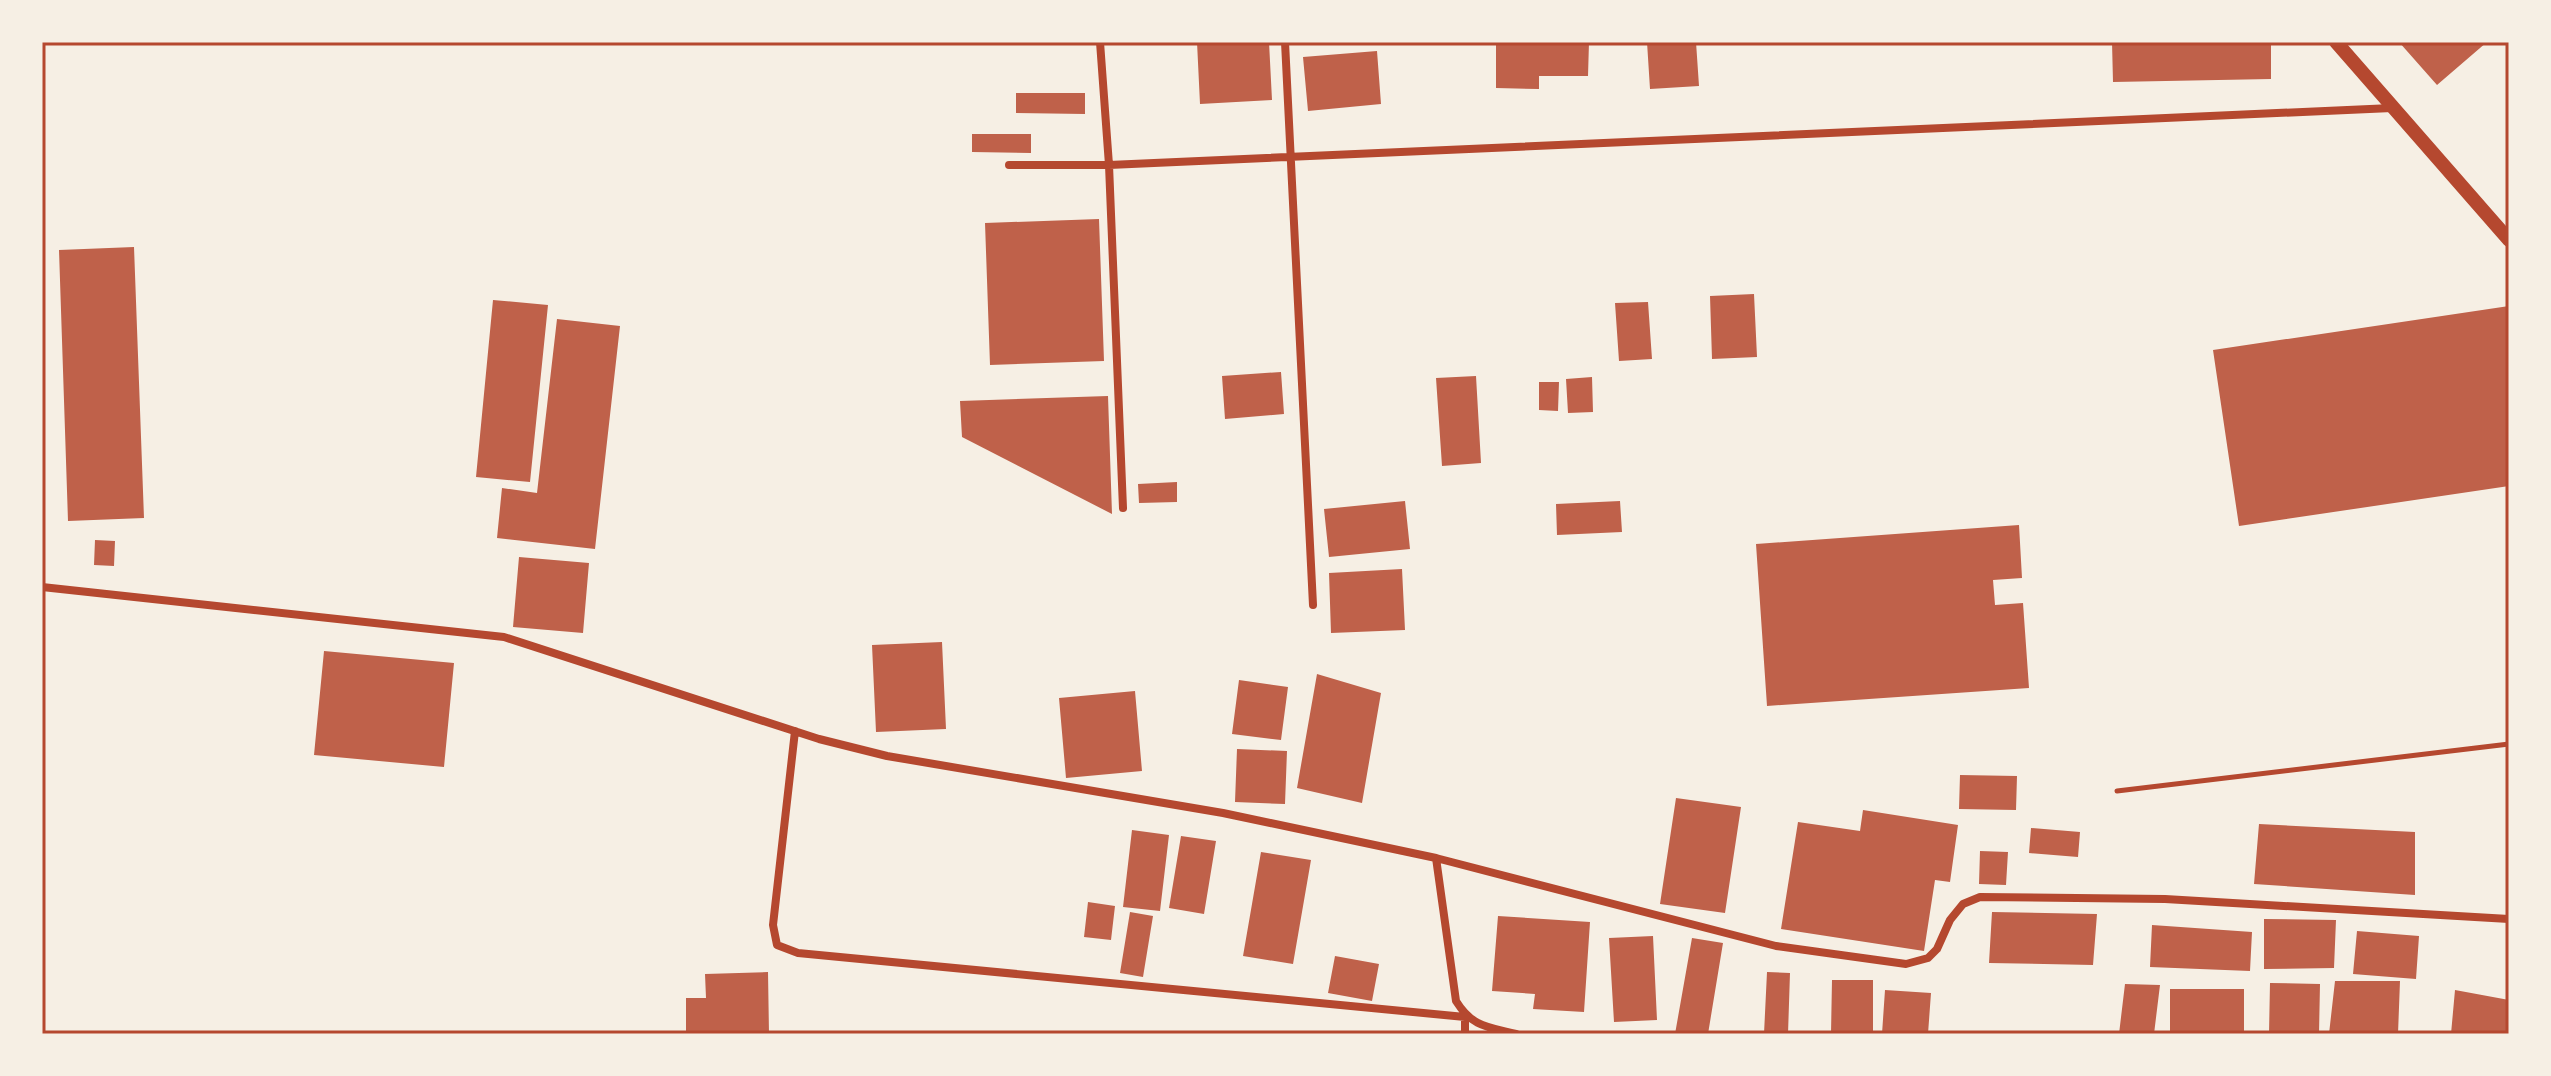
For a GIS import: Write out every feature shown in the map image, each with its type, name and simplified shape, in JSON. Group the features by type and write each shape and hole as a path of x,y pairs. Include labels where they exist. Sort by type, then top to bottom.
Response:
{"street":[{"path":"1100,42 1109,165 1123,508"},
{"path":"1285,42 1313,605"},
{"path":"2336,42 2509,240"},
{"path":"1009,165 1109,165 2392,108"},
{"path":"42,587 504,637 795,731 887,756 1223,813 1436,858 1776,946 1906,964 1928,958 1937,949 1950,920 1963,904 1980,897 2165,899 2509,919"},
{"path":"795,731 773,925 777,945 798,953 1465,1017 1516,1034"},
{"path":"1436,858 1456,1001 1465,1017 1465,1034"}],"path":[{"path":"2117,791 2509,744"}],"building":[{"path":"1197,42 1269,42 1272,100 1200,104"},
{"path":"1496,42 1589,42 1588,76 1539,76 1539,89 1496,88"},
{"path":"1647,42 1696,42 1699,86 1650,89"},
{"path":"2112,42 2271,42 2271,79 2113,82"},
{"path":"2399,42 2487,42 2437,85"},
{"path":"1377,51 1381,104 1308,111 1303,57"},
{"path":"1016,93 1085,93 1085,114 1016,113"},
{"path":"972,134 1031,134 1031,153 972,152"},
{"path":"1099,219 1104,361 990,365 985,223"},
{"path":"134,247 144,518 68,521 59,250"},
{"path":"1754,294 1757,357 1712,359 1710,296"},
{"path":"493,300 548,305 530,482 476,477"},
{"path":"1648,302 1652,359 1619,361 1615,303"},
{"path":"2509,306 2509,486 2239,526 2213,350"},
{"path":"557,319 620,326 595,549 497,538 502,488 537,493"},
{"path":"1281,372 1284,414 1225,419 1222,376"},
{"path":"1476,376 1481,463 1442,466 1436,378"},
{"path":"1592,377 1593,412 1568,413 1566,379"},
{"path":"1539,382 1559,382 1558,411 1539,410"},
{"path":"1108,396 1112,514 962,437 960,401"},
{"path":"1177,482 1177,502 1139,503 1138,484"},
{"path":"1405,501 1410,549 1329,557 1324,509"},
{"path":"1620,501 1622,532 1557,535 1556,504"},
{"path":"2019,525 2022,578 1993,580 1995,605 2023,603 2029,688 1767,706 1756,544"},
{"path":"95,540 115,541 114,566 94,565"},
{"path":"519,557 589,563 583,633 513,627"},
{"path":"1402,569 1405,630 1331,633 1329,573"},
{"path":"942,642 946,729 876,732 872,645"},
{"path":"324,651 454,663 444,767 314,755"},
{"path":"1317,674 1381,693 1362,803 1297,788"},
{"path":"1239,680 1288,687 1281,740 1232,734"},
{"path":"1135,691 1142,771 1066,778 1059,698"},
{"path":"1237,749 1287,751 1285,804 1235,802"},
{"path":"1960,775 2017,776 2016,810 1959,809"},
{"path":"1676,798 1741,807 1725,913 1660,904"},
{"path":"1863,810 1958,825 1950,882 1935,880 1924,951 1781,929 1798,822 1860,831"},
{"path":"2259,824 2415,832 2415,895 2254,884"},
{"path":"2031,828 2080,832 2078,857 2029,853"},
{"path":"1132,830 1169,835 1160,911 1123,907"},
{"path":"1181,836 1216,841 1204,914 1169,908"},
{"path":"1980,851 2008,852 2006,885 1979,884"},
{"path":"1261,852 1311,860 1293,964 1243,956"},
{"path":"1088,902 1115,906 1111,940 1084,937"},
{"path":"1130,912 1153,916 1143,977 1120,973"},
{"path":"1992,912 2097,914 2093,965 1989,963"},
{"path":"1498,916 1590,922 1584,1012 1533,1009 1535,994 1492,991"},
{"path":"2264,919 2336,920 2334,968 2264,969"},
{"path":"2152,925 2252,932 2250,971 2150,967"},
{"path":"2357,931 2419,936 2416,979 2353,974"},
{"path":"1653,936 1657,1020 1614,1022 1609,938"},
{"path":"1692,938 1723,943 1708,1034 1675,1034"},
{"path":"1335,956 1379,964 1372,1001 1328,993"},
{"path":"768,972 769,1034 686,1034 686,998 706,998 705,974"},
{"path":"1767,972 1790,973 1788,1034 1764,1034"},
{"path":"1832,980 1873,980 1873,1034 1831,1034"},
{"path":"2335,981 2400,981 2398,1034 2329,1034"},
{"path":"2270,983 2320,984 2319,1034 2269,1034"},
{"path":"2125,984 2160,985 2154,1034 2119,1034"},
{"path":"2170,989 2244,989 2244,1034 2170,1034"},
{"path":"1885,990 1931,993 1928,1034 1882,1034"},
{"path":"2455,990 2509,1000 2509,1034 2451,1034"}]}
